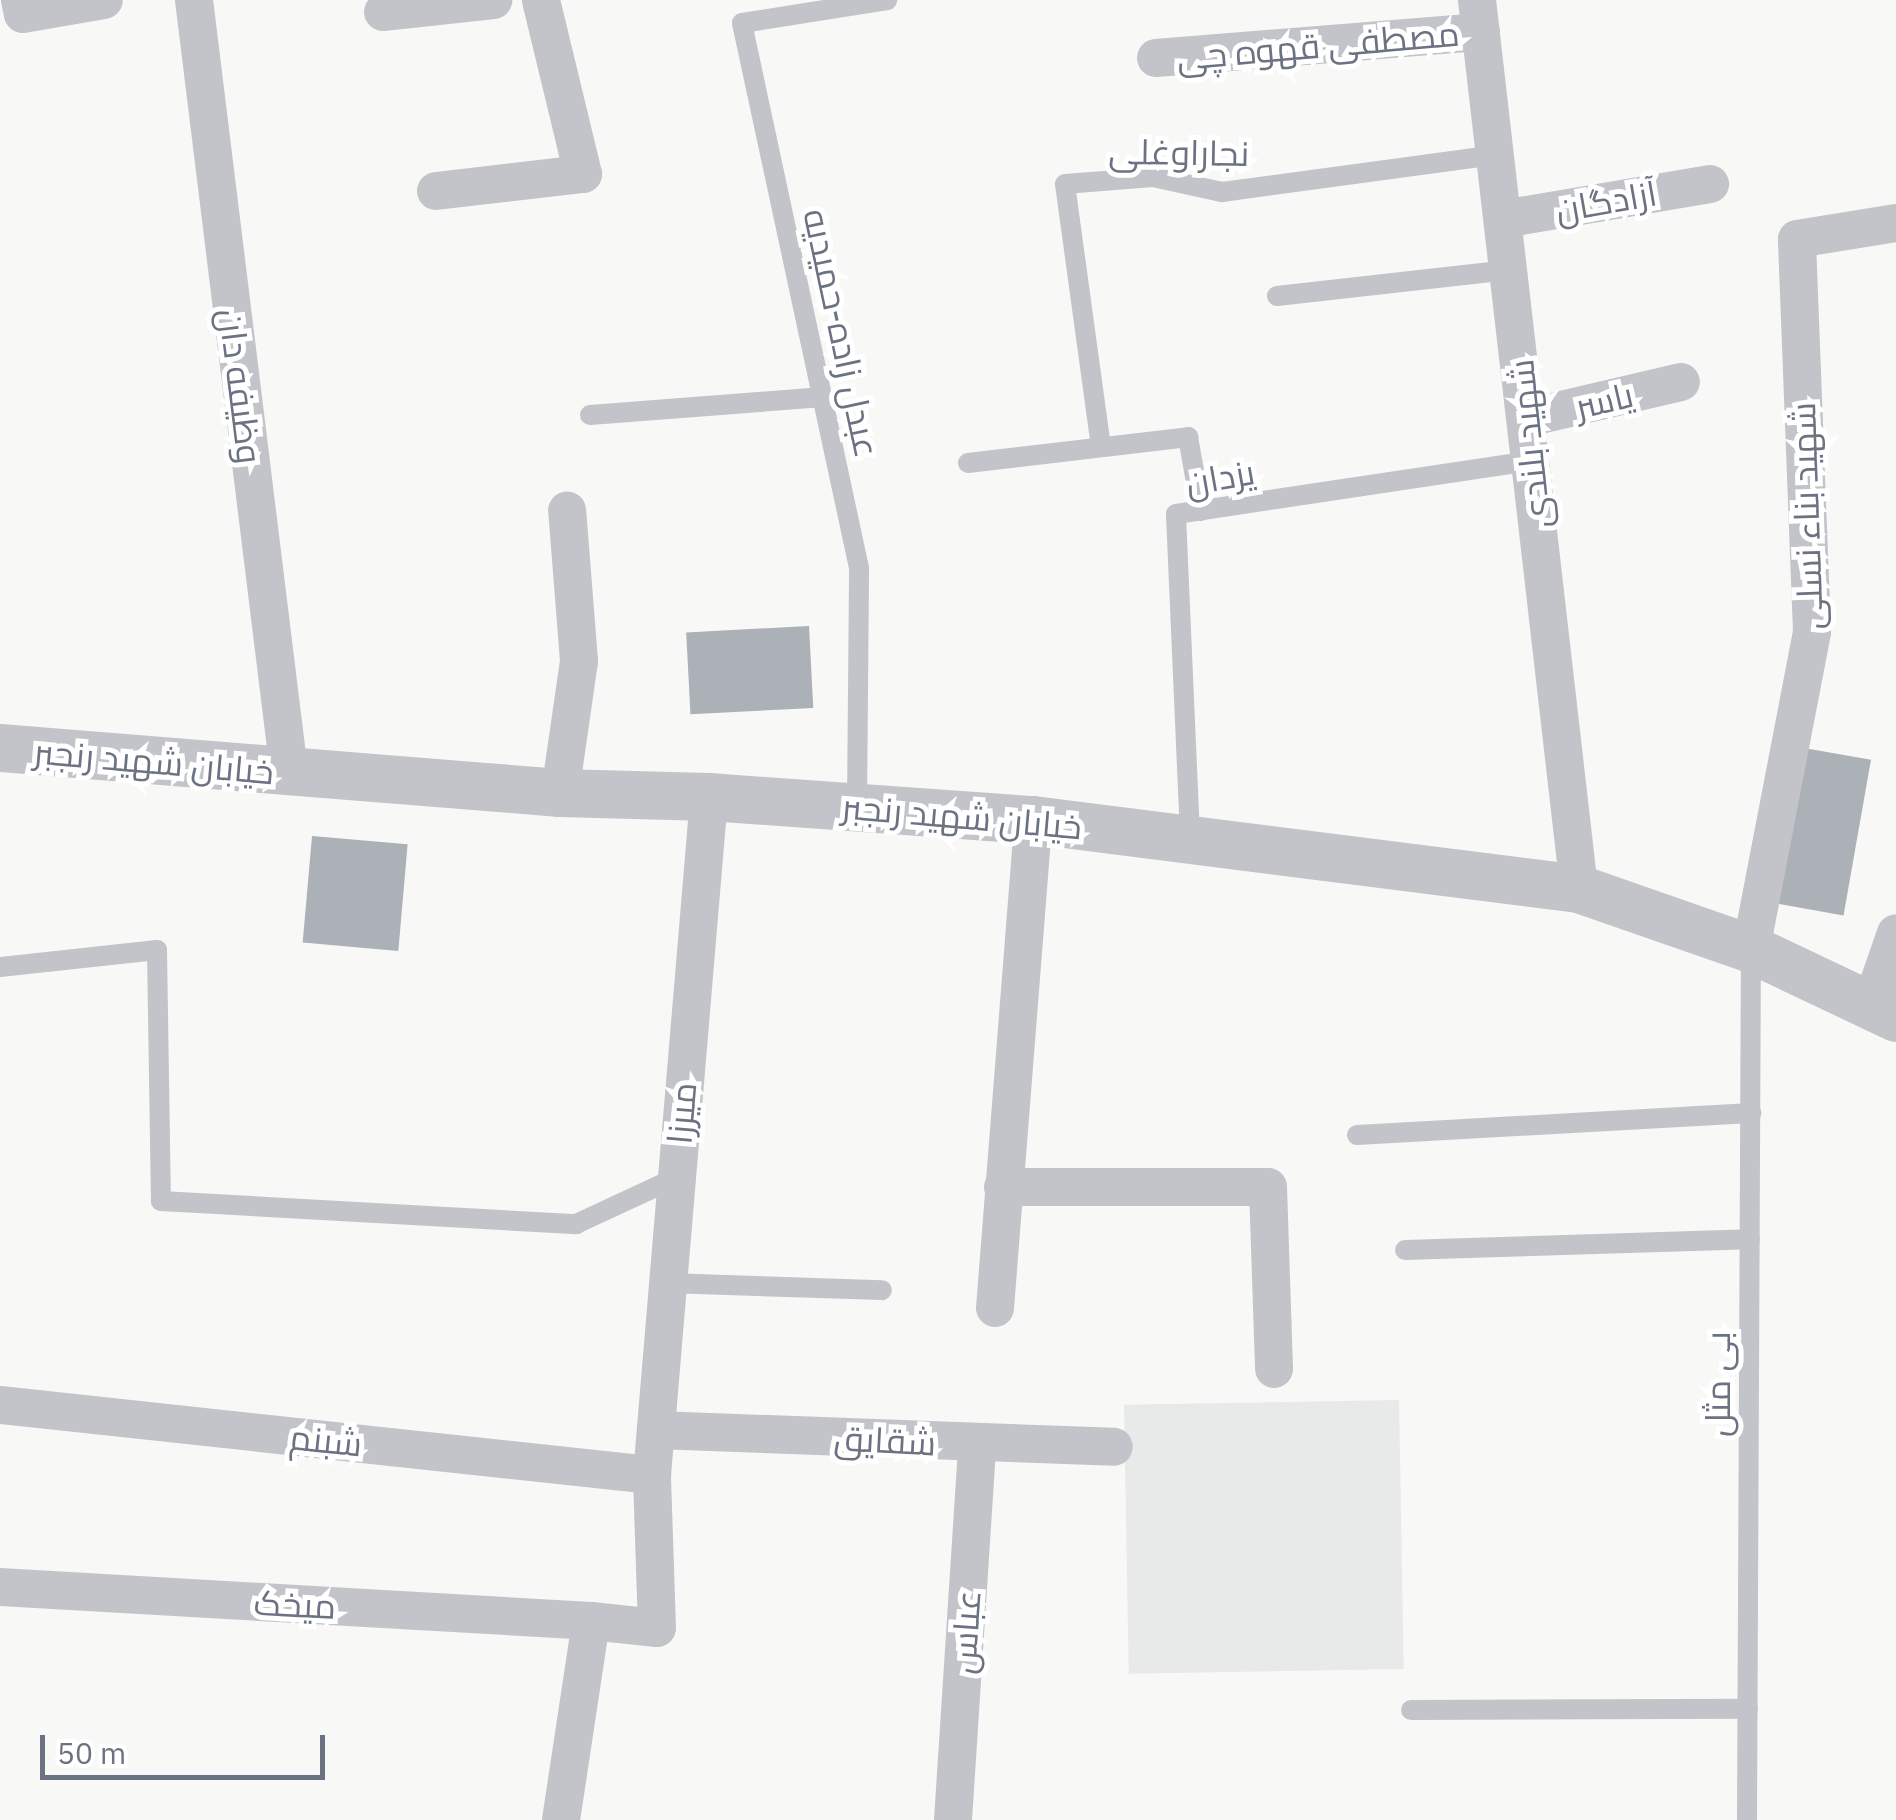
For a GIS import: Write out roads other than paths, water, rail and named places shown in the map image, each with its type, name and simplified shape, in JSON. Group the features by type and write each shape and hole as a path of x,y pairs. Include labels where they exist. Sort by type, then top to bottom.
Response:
{"street":[{"path":"20,0 22,14 104,0"},
{"name":"وظیفه دان","path":"194,0 289,772"},
{"path":"383,12 493,0"},
{"path":"436,192 583,174 541,0"},
{"name":"مصطفی قهوه چی","path":"1156,58 1479,16"},
{"name":"شهید بلندی","path":"1479,16 1579,889"},
{"name":"آزادگان","path":"1503,219 1710,184"},
{"name":"شهید بناء نسلی","path":"1751,949 1812,632 1796,239 1896,222"},
{"name":"یاسر","path":"1527,418 1681,382"},
{"path":"560,794 579,660 566,510"},
{"name":"خیابان شهید رنجبر","path":"0,748 560,794 710,797 1033,820 1190,836 1579,889 1751,949 1883,1013"},
{"name":"میرزا","path":"652,1475 710,797"},
{"path":"995,1308 1033,820"},
{"path":"1883,1013 1896,932"},
{"path":"1003,1187 1268,1186 1274,1369"},
{"name":"شبنم","path":"0,1406 652,1475"},
{"name":"شقایق","path":"656,1430 1114,1447"},
{"name":"عباس","path":"954,1820 977,1444"},
{"name":"میخک","path":"0,1586 657,1628 652,1475"},
{"path":"561,1820 591,1621"}],"lane":[{"name":"عبدل زاده-حمیدیه","path":"857,806 859,568 742,22 887,0"},
{"name":"نجاراوغلی","path":"1101,447 1065,184 1152,178 1222,192 1496,155"},
{"path":"1277,296 1509,270"},
{"path":"590,415 822,397"},
{"path":"968,463 1188,436 1201,511"},
{"name":"یزدان","path":"1190,836 1176,514 1531,462"},
{"name":"بی مثل","path":"1747,1820 1751,949"},
{"path":"0,967 157,950 161,1202 576,1224 675,1178"},
{"path":"1356,1135 1751,1113"},
{"path":"1405,1250 1750,1239"},
{"path":"667,1283 882,1290"},
{"path":"1411,1710 1748,1709"}]}
